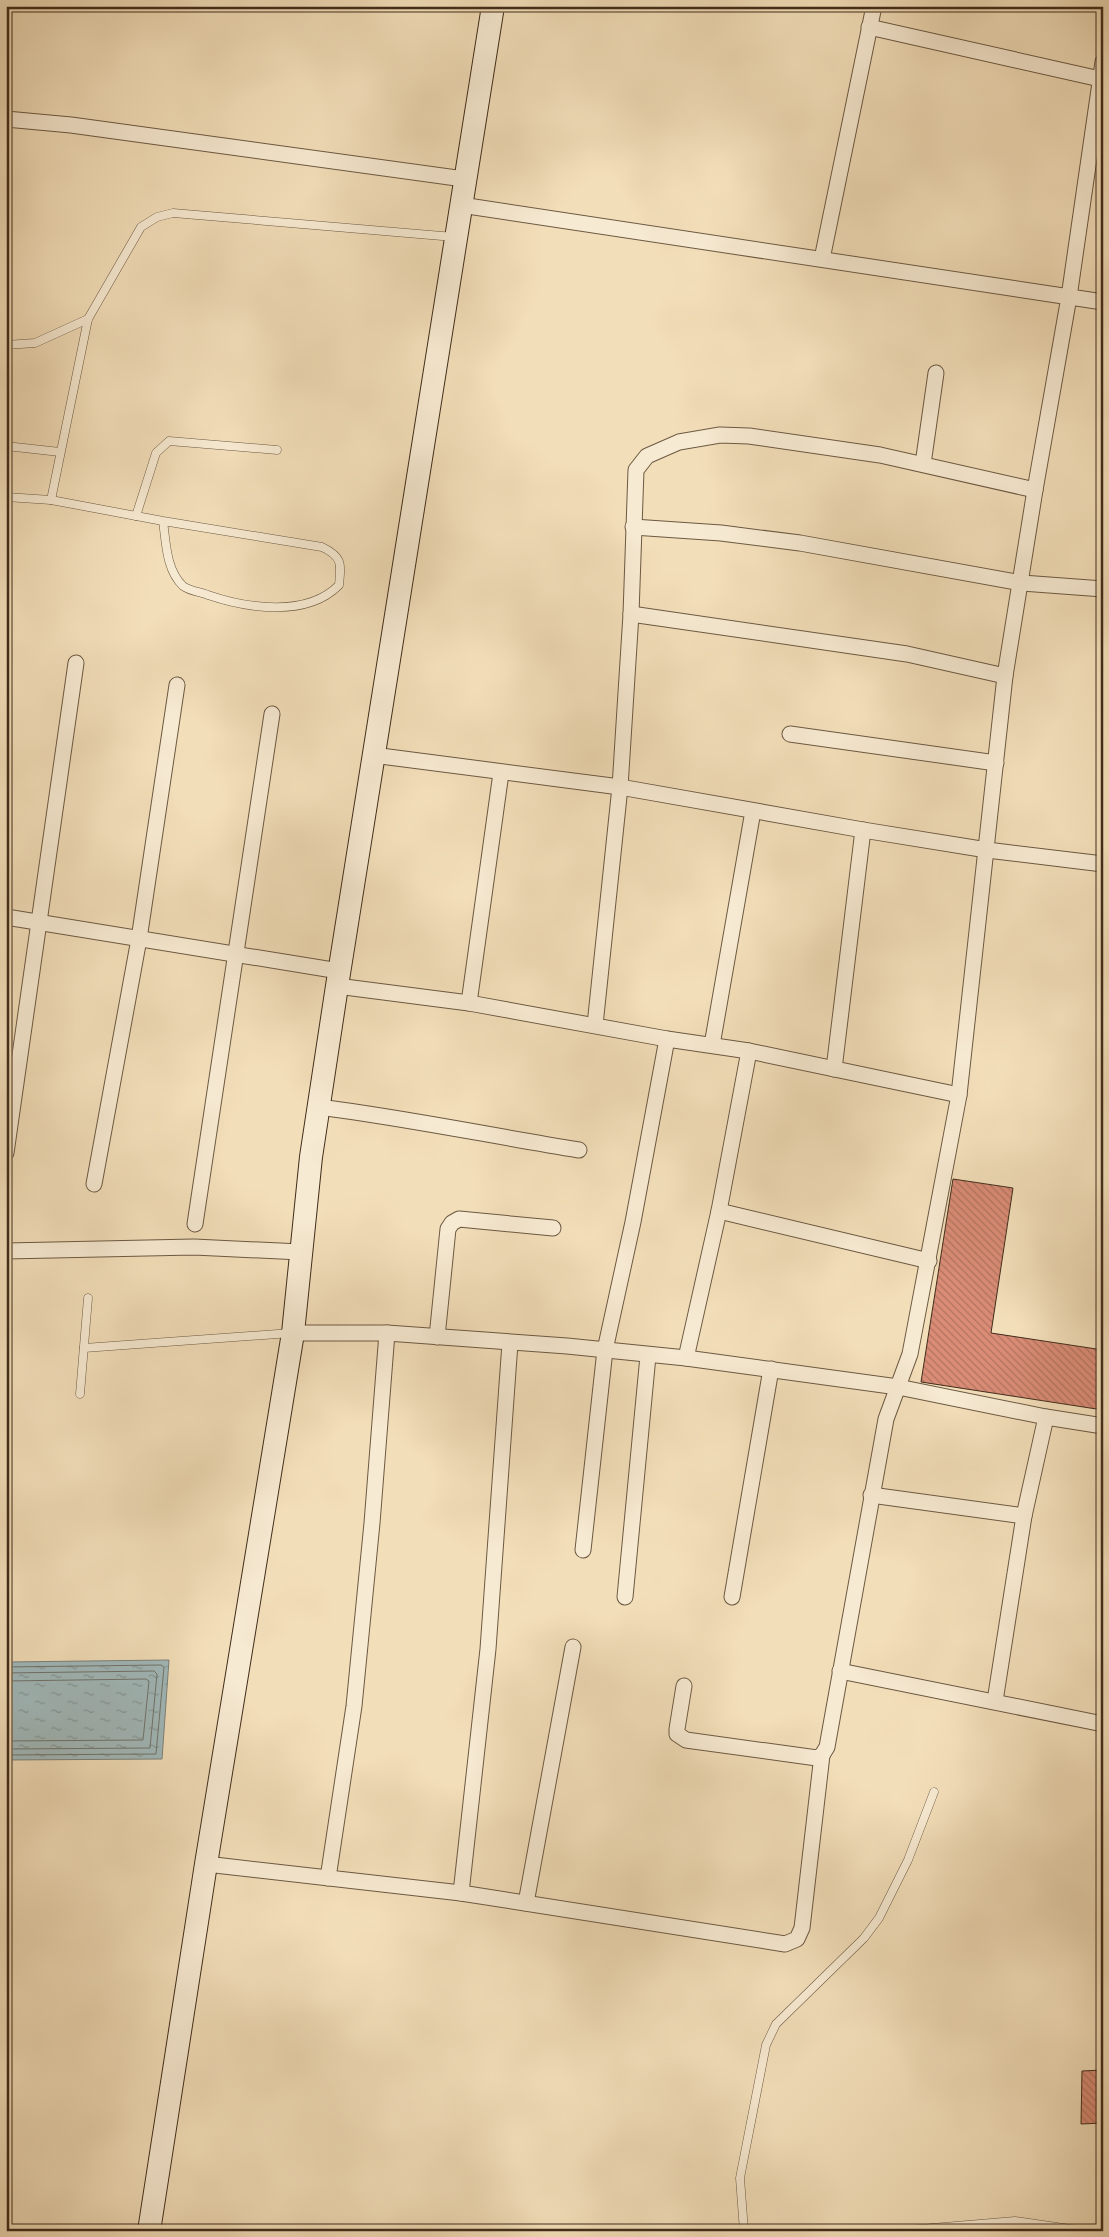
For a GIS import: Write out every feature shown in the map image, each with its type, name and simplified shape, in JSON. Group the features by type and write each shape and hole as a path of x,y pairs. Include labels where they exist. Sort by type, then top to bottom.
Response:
{"street":[{"path":"149,2231 292,1332 319,1107 338,979 493,6"},
{"path":"822,259 874,6"},
{"path":"869,27 1100,79"},
{"path":"206,1864 461,1893 784,1944 797,1940 802,1928 822,1755 827,1747 886,1419 910,1354 959,1094 1005,676 1069,297 1103,62"},
{"path":"6,119 71,125 464,179"},
{"path":"460,205 1103,302"},
{"path":"923,464 936,373"},
{"path":"595,1024 620,787 631,614 636,470 646,456 679,442 720,436 748,436 816,444 923,464 1035,490"},
{"path":"633,527 721,533 800,543 1022,583 1103,588"},
{"path":"631,614 907,654 1005,676"},
{"path":"6,1153 76,664"},
{"path":"94,1184 139,939 177,685"},
{"path":"195,1224 272,714"},
{"path":"790,734 996,763"},
{"path":"373,755 620,787 987,850 1103,864"},
{"path":"468,1003 501,773"},
{"path":"712,1045 753,811"},
{"path":"834,1069 863,830"},
{"path":"6,917 237,955 338,979 595,1024 667,1039 748,1051 959,1094"},
{"path":"583,1550 605,1350 633,1222 667,1039"},
{"path":"686,1358 719,1211 748,1051"},
{"path":"319,1107 397,1117 485,1135 579,1150"},
{"path":"719,1211 929,1261"},
{"path":"437,1337 448,1229 452,1222 459,1219 553,1228"},
{"path":"6,1251 194,1247 301,1252"},
{"path":"292,1332 388,1333 686,1358 898,1387 1046,1417 1103,1426"},
{"path":"328,1878 354,1706 388,1333"},
{"path":"461,1893 488,1649 510,1343"},
{"path":"625,1597 648,1356"},
{"path":"732,1597 771,1369"},
{"path":"996,1701 1024,1516 1046,1417"},
{"path":"872,1495 1024,1516"},
{"path":"526,1903 573,1647"},
{"path":"840,1671 1103,1724"},
{"path":"684,1686 677,1729 680,1737 686,1740 817,1758 822,1755"}],"lane":[{"path":"51,500 88,318 141,227 157,217 173,213 455,238"},
{"path":"6,345 35,343 88,318"},
{"path":"136,516 156,453 169,440 277,450"},
{"path":"6,446 60,452"},
{"path":"6,497 51,500 163,521 322,547 334,552 341,562 339,585 322,598 298,604 269,608 230,603 184,586 175,575 169,560 163,521"},
{"path":"80,1394 88,1298"},
{"path":"84,1348 292,1332"},
{"path":"744,2231 740,2178 766,2045 776,2024 864,1938 879,1918 908,1860 934,1792"},
{"path":"897,2231 1014,2221 1084,2231"}],"water":[{"path":"169,1660 162,1759 6,1760 6,1662"}],"building":[{"path":"953,1179 1013,1188 991,1333 1103,1350 1103,1410 921,1382"},
{"path":"1103,2070 1103,2123 1081,2124 1082,2071"}]}
